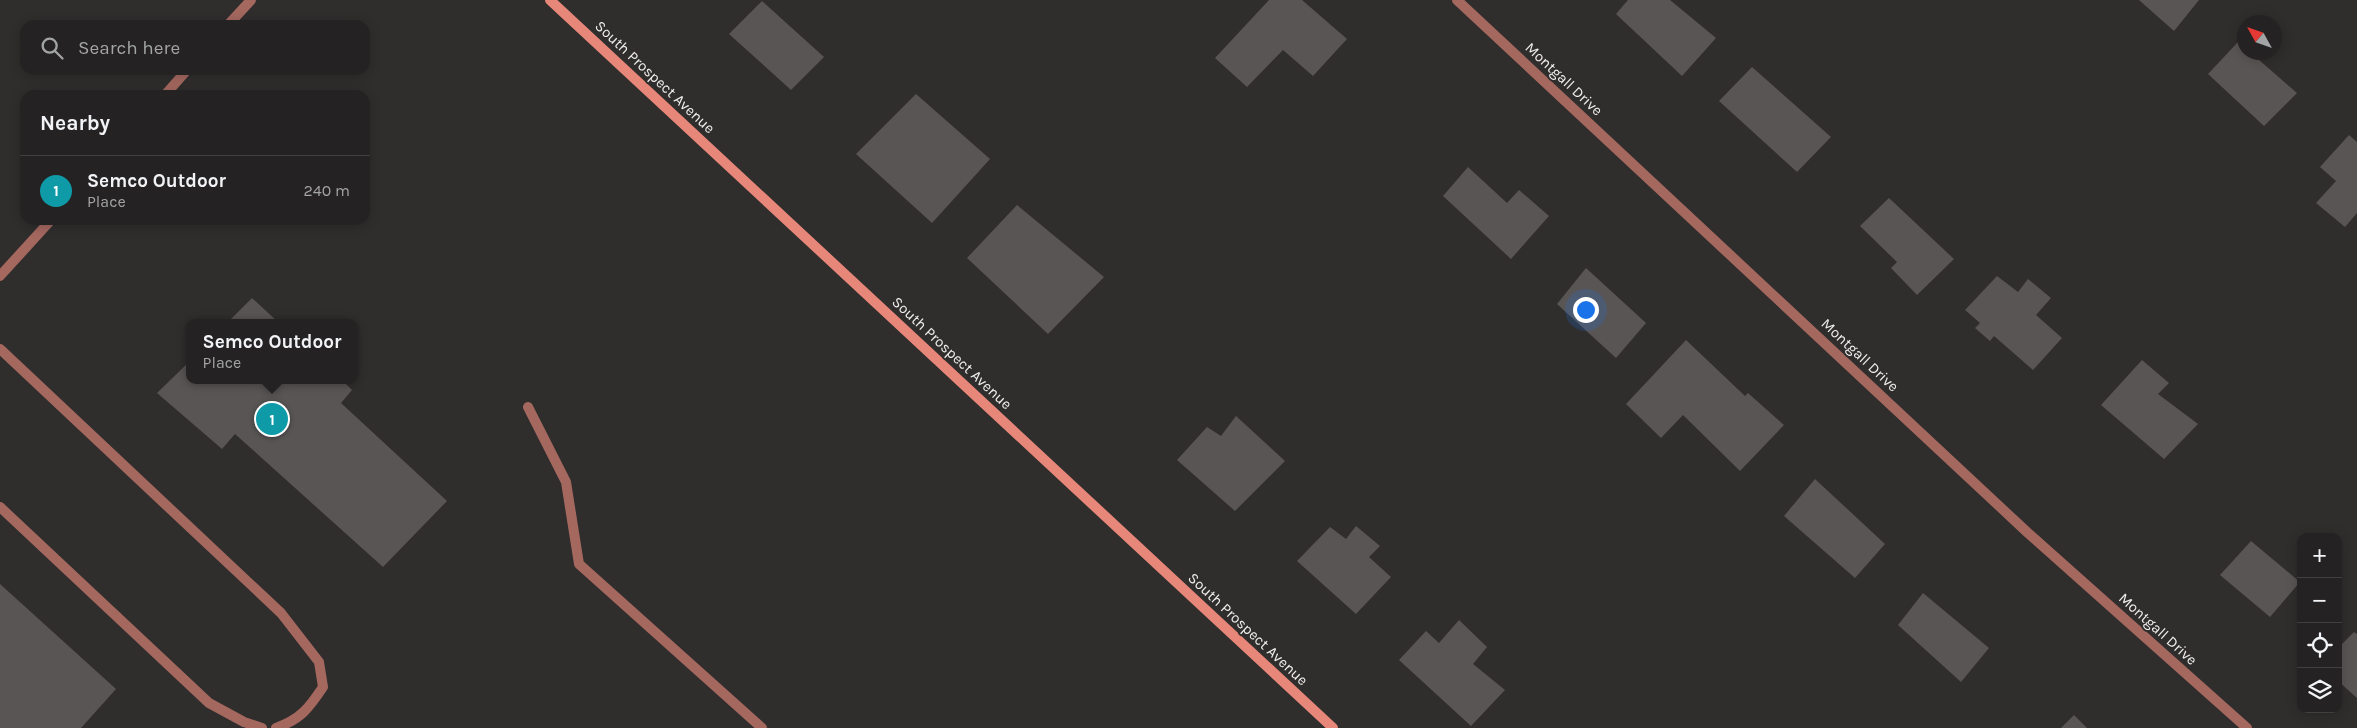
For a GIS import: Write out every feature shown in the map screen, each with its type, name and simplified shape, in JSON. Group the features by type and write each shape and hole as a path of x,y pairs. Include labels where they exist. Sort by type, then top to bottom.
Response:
{"street":[{"path":"233,20 251,0"},
{"name":"South Prospect Avenue","path":"550,0 1333,728"},
{"name":"Montgall Drive","path":"1457,0 2028,533 2246,728"},
{"path":"169,90 183,75"},
{"path":"0,276 46,225"},
{"path":"0,349 282,613 319,662 323,687 307,711 276,728"},
{"path":"528,407 566,482 579,564 762,728"},
{"path":"0,507 209,703 244,722 262,728"}],"building":[{"path":"1269,0 1302,0 1347,39 1313,76 1283,50 1247,87 1215,58"},
{"path":"1628,0 1670,0 1716,38 1682,76 1616,14"},
{"path":"2139,0 2199,0 2174,31"},
{"path":"762,1 824,57 791,90 729,34"},
{"path":"2237,43 2237,60 2259,60 2297,93 2264,126 2208,74"},
{"path":"1752,67 1831,137 1797,172 1719,101"},
{"path":"916,94 990,159 932,223 856,154"},
{"path":"2349,135 2357,142 2357,213 2345,227 2316,203 2336,181 2320,167"},
{"path":"1468,167 1507,203 1519,190 1549,216 1511,259 1443,196"},
{"path":"1889,198 1954,259 1917,295 1891,268 1897,262 1860,226"},
{"path":"1017,205 1104,277 1048,334 967,258"},
{"path":"1586,268 1646,323 1616,358 1557,304"},
{"path":"1997,276 2018,292 2028,279 2051,298 2036,315 2062,338 2033,370 1994,336 1990,341 1975,328 1980,323 1965,310"},
{"path":"252,298 275,319 231,319"},
{"path":"1686,340 1745,396 1748,393 1784,425 1740,471 1683,415 1661,438 1626,404"},
{"path":"2142,360 2169,383 2158,394 2198,424 2164,459 2101,405"},
{"path":"186,365 186,384 346,384 352,390 341,403 447,501 383,567 235,434 222,449 157,393"},
{"path":"1236,416 1285,461 1235,511 1177,460 1207,427 1221,436"},
{"path":"1815,479 1885,544 1855,578 1784,516"},
{"path":"1356,526 1380,546 1369,557 1391,577 1356,614 1297,561 1330,527 1346,539"},
{"path":"2251,541 2297,579 2297,586 2270,617 2220,575"},
{"path":"0,584 116,689 81,728 0,728"},
{"path":"1923,593 1989,648 1961,682 1898,625"},
{"path":"1459,620 1487,647 1473,664 1505,690 1471,726 1399,660 1426,631 1439,643"},
{"path":"2354,632 2357,634 2357,698 2342,685 2342,644"},
{"path":"2074,715 2087,728 2061,728"}],"place":[{"name":"Semco Outdoor","path":"272,419"}]}
